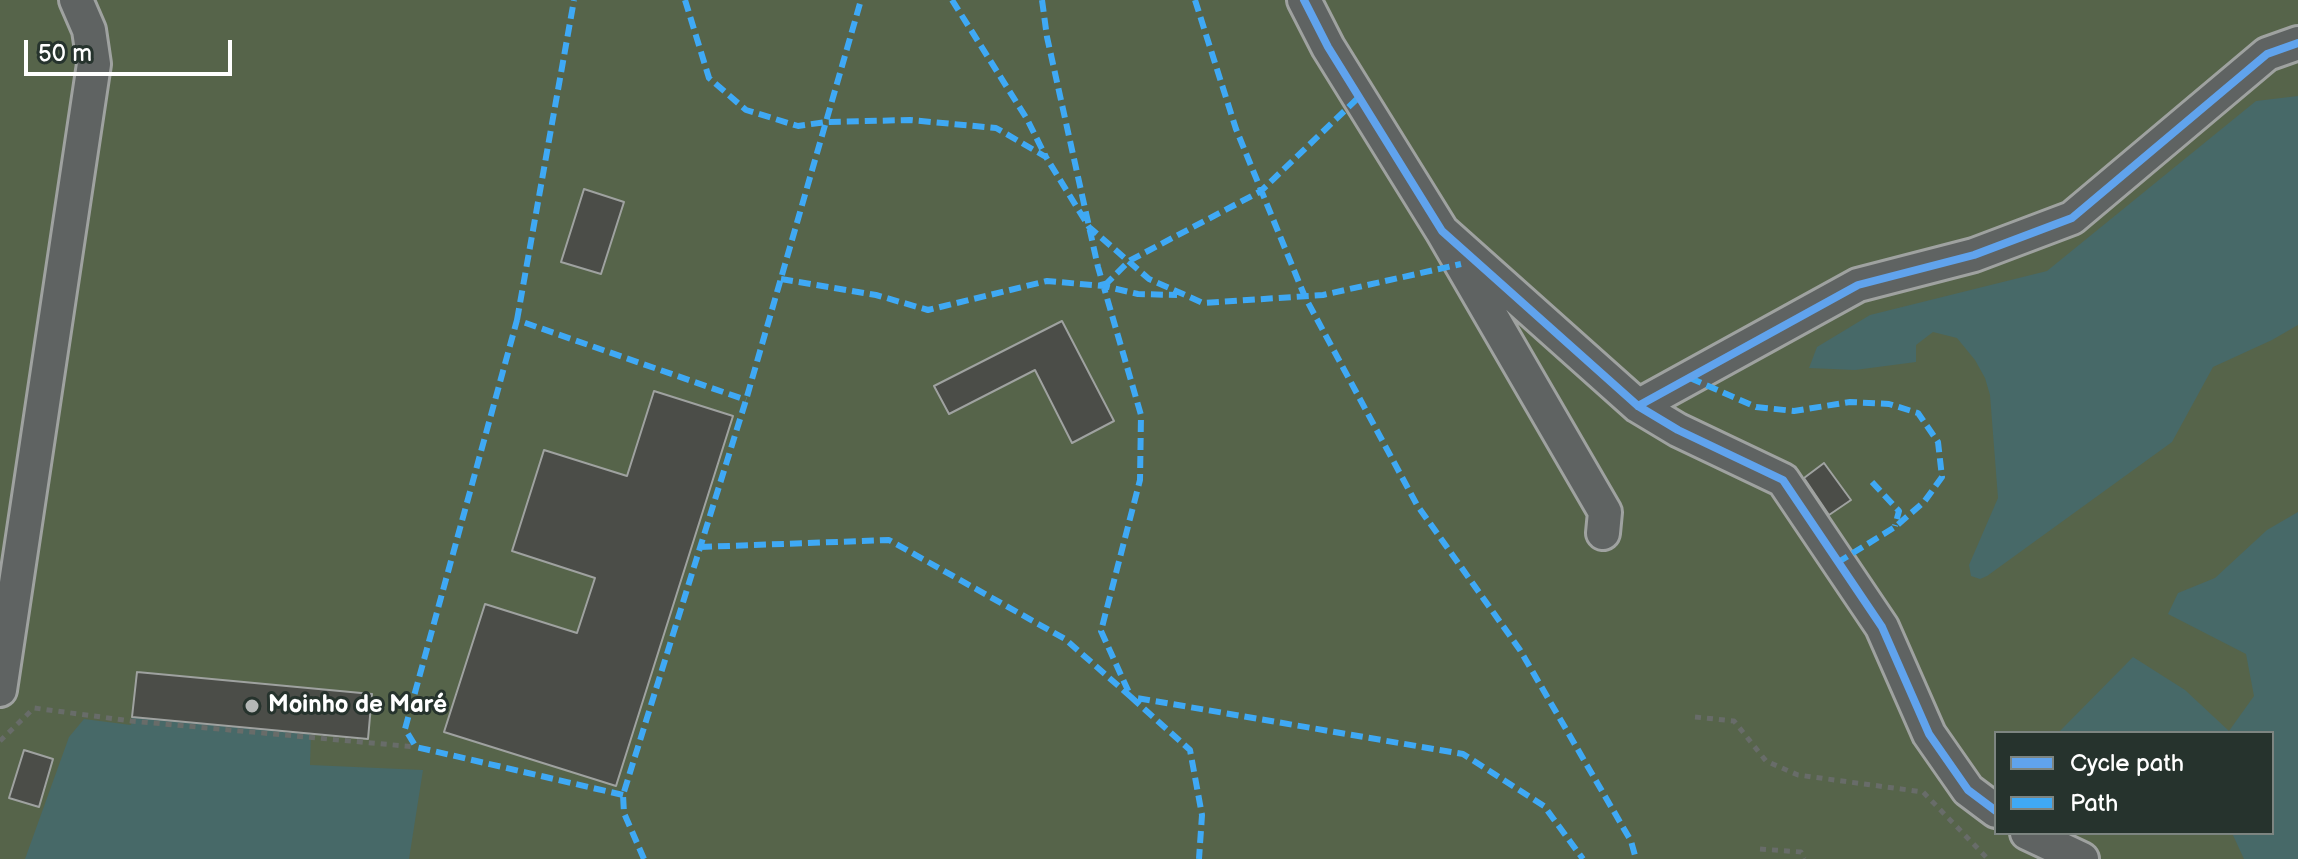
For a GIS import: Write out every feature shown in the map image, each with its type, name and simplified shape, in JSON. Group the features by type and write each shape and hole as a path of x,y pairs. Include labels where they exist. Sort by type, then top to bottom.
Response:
{"street":[{"path":"0,690 94,64 89,30 76,0"},
{"path":"1304,0 1328,47 1442,231 1605,512 1603,533"},
{"path":"1638,406 1858,285 1974,255 2072,218 2267,54 2298,43"},
{"path":"1442,231 1638,406 1678,430 1783,480 1882,627 1929,734 1968,790 1994,810"},
{"path":"2031,835 2082,859"}],"path":[{"path":"0,741 34,708 131,721 416,747"},
{"path":"1695,717 1734,721 1766,761 1798,775 1923,792 1988,859"},
{"path":"1760,849 1801,852 1804,859"}],"green space":[{"path":"0,0 2298,0 2298,859 0,859"}],"water":[{"path":"2298,96 2298,325 2213,367 2172,442 1987,576 1980,579 1971,576 1969,565 1998,498 1990,395 1975,360 1957,338 1933,332 1916,345 1916,362 1855,370 1809,368 1817,347 1870,315 2047,271 2256,101"},
{"path":"2298,512 2298,859 2244,859 2233,835 2274,835 2274,731 2229,731 2254,696 2246,654 2168,614 2178,593 2215,578 2267,530"},
{"path":"2133,657 2185,690 2229,731 2060,731"},
{"path":"132,717 311,733 310,765 423,770 409,859 25,859 69,737 84,719 131,725"}],"building":[{"path":"584,189 624,202 601,274 561,262"},
{"path":"1062,321 1114,421 1072,443 1035,370 949,414 934,386"},
{"path":"654,391 733,416 616,786 444,732 485,604 577,633 595,578 512,551 544,450 627,476"},
{"path":"1824,463 1851,500 1829,515 1804,478"},
{"name":"Moinho de Maré","path":"137,672 372,694 368,739 132,717"},
{"path":"24,750 53,759 39,807 9,798"}],"marked path":[{"path":"517,320 574,0"},
{"path":"685,0 709,78 746,110 798,126 826,122 910,120 996,128 1046,157 1089,227 1149,279 1203,303 1323,295 1461,264"},
{"path":"644,859 624,813 623,795 746,400 861,0"},
{"path":"952,0 1027,119 1046,157"},
{"path":"1042,0 1047,37 1098,267 1141,415 1140,480 1101,631 1131,697 1190,750 1202,815 1199,859"},
{"path":"1195,0 1236,129 1305,297 1417,505 1520,650 1631,841 1636,859"},
{"path":"1104,286 1129,261 1261,191 1359,97"},
{"path":"781,279 876,295 928,310 1047,281 1104,286 1138,294 1177,295"},
{"path":"623,795 416,747 405,729 517,320 746,400"},
{"path":"1690,378 1756,407 1794,411 1850,402 1889,404 1918,413 1938,442 1942,477 1924,502 1895,527 1840,561"},
{"path":"1872,482 1899,511 1895,526"},
{"path":"700,547 889,540 1065,639 1131,697 1463,754 1544,806 1583,859"}],"cycle path":[{"path":"1304,0 1328,47 1442,231 1638,406 1678,430 1783,480 1882,627 1929,734 1968,790 1994,810"},
{"path":"1638,406 1858,285 1974,255 2072,218 2267,54 2298,43"}],"place":[{"name":"Moinho de Maré","path":"252,706"}]}
